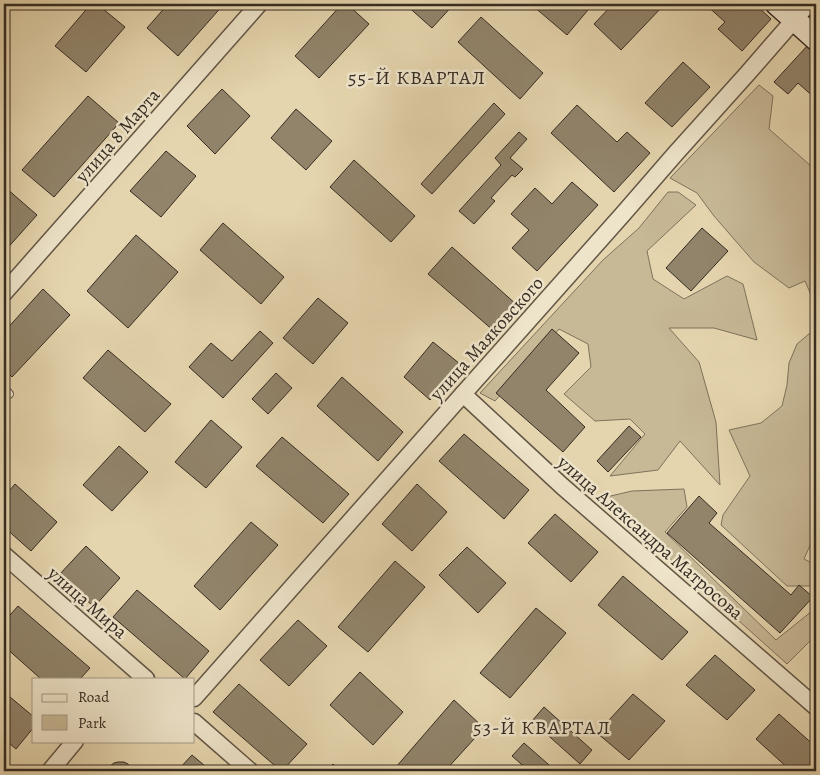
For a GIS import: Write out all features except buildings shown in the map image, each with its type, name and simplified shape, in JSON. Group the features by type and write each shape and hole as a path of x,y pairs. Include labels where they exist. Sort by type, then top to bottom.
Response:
{"street":[{"name":"улица 8 Марта","path":"4,293 260,4"},
{"path":"777,4 801,12 816,39"},
{"name":"улица Маяковского","path":"195,697 801,12"},
{"name":"улица Александра Матросова","path":"463,394 562,486 816,707"},
{"name":"улица Мира","path":"4,554 138,676"},
{"path":"195,723 250,771"},
{"path":"50,771 74,742"}],"green space":[{"path":"759,85 773,96 769,129 811,166 816,164 816,304 805,281 789,288 754,262 714,216 697,193 670,178"},
{"path":"668,192 678,192 696,205 647,251 653,279 684,299 727,276 743,284 757,340 714,328 669,328 699,362 716,422 720,485 680,441 658,470 610,476 645,434 630,419 595,421 564,394 591,367 588,344 559,329 495,401 480,393 603,260 639,228"},
{"path":"816,328 816,542 812,541 804,559 816,565 816,586 787,586 721,525 723,515 750,476 729,430 761,423 782,406 787,385 789,363 797,344"},
{"path":"684,489 687,507 665,532 776,640 812,611 816,613 816,635 787,664 602,498 632,491"}],"district":[{"name":"55-Й КВАРТАЛ","path":"417,77"},
{"name":"53-Й КВАРТАЛ","path":"542,727"}]}
